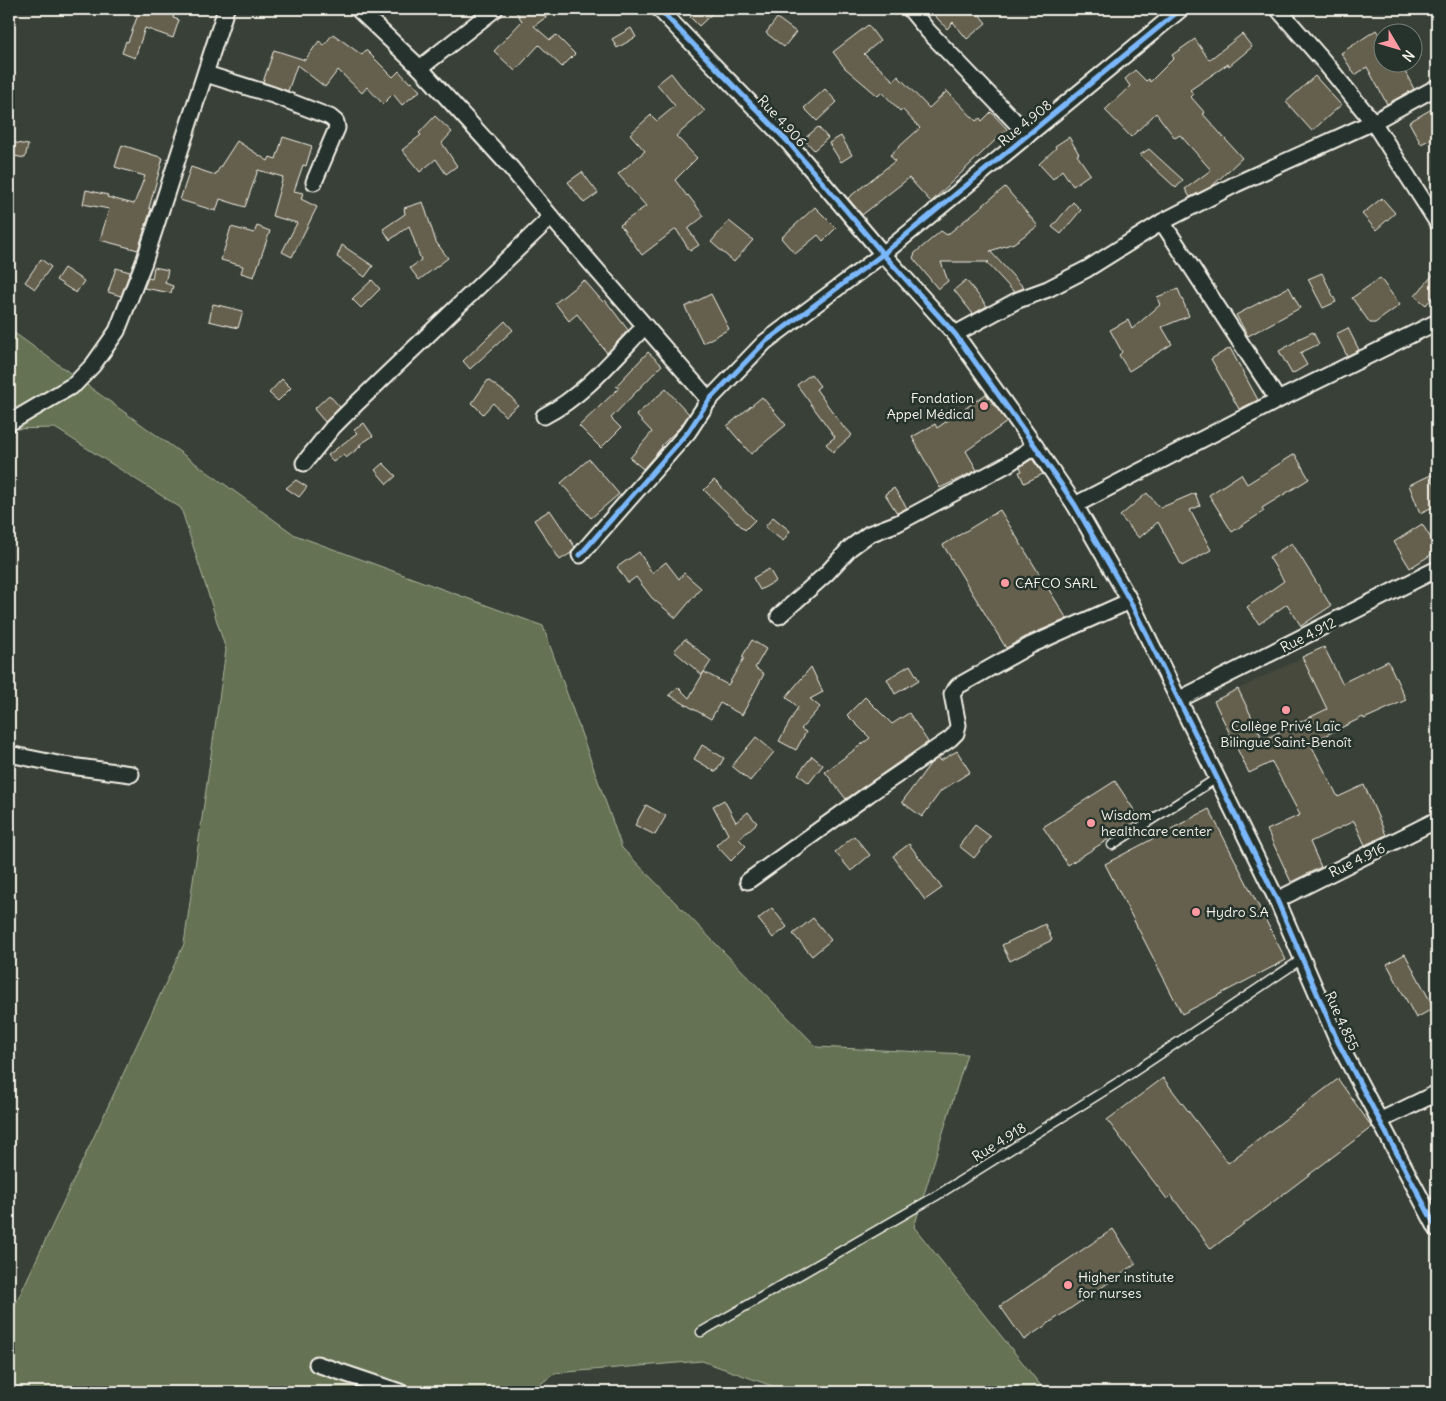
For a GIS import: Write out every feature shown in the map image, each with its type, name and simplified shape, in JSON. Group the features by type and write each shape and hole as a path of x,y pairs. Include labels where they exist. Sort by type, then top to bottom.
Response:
{"street":[{"path":"9,423 75,384 94,365 117,331 144,262 226,9"},
{"path":"358,9 420,68 512,168 551,217 708,400"},
{"path":"420,68 495,9"},
{"name":"Rue 4.906","path":"659,9 789,143 883,254 955,334 1075,505"},
{"path":"910,9 928,31 1028,136"},
{"name":"Rue 4.908","path":"580,555 688,432 708,400 765,342 883,254 1180,9"},
{"path":"1278,9 1373,122 1437,222"},
{"path":"206,74 273,95 330,117 336,122 337,128 314,182"},
{"path":"955,334 1018,300 1048,289 1087,269 1162,222 1236,184 1373,122 1437,87"},
{"path":"304,463 333,427 355,405 551,217"},
{"path":"1162,222 1278,400"},
{"path":"1075,505 1278,400 1437,322"},
{"path":"544,416 562,406 582,390 645,326"},
{"path":"779,616 826,574 850,548 869,534 898,523 1006,465 1035,446"},
{"name":"Rue 4.855","path":"1075,505 1130,601 1277,900 1338,1042 1437,1229"},
{"name":"Rue 4.912","path":"1178,700 1437,569"},
{"path":"748,881 869,794 950,739 956,733 958,726 952,694 958,686 1031,646 1130,601"},
{"path":"9,754 62,765 131,774"},
{"name":"Rue 4.916","path":"1277,900 1437,820"},
{"path":"1379,1121 1437,1093"},
{"path":"317,1364 400,1392"}],"lane":[{"path":"1112,845 1217,778"},
{"name":"Rue 4.918","path":"701,1332 936,1196 1120,1080 1302,959"}],"shaded area":[{"name":"Collège Privé Laïc Bilingue Saint-Benoît","path":"1324,647 1359,719 1249,773 1214,701"}],"green space":[{"path":"9,329 295,535 543,626 622,848 817,1047 967,1054 914,1227 1046,1392 789,1392 702,1361 555,1373 530,1392 9,1392 9,1318 184,944 226,650 181,508 55,428 9,429"}],"building":[{"path":"140,9 176,9 173,18 179,20 173,38 145,28 135,58 122,53"},
{"path":"514,9 557,9 534,26 550,40 556,35 575,54 562,67 539,45 515,71 494,51 522,21"},
{"path":"699,9 717,9 699,26 690,17"},
{"path":"929,9 975,9 986,23 967,39 953,22 947,29"},
{"path":"777,18 796,32 784,47 766,33"},
{"path":"868,25 880,41 864,54 894,81 898,76 929,108 947,91 976,121 980,118 982,121 991,112 1007,129 931,202 909,178 862,215 848,198 895,161 890,155 920,128 882,92 878,96 845,68 833,52"},
{"path":"631,28 636,37 617,48 612,39"},
{"path":"1374,31 1374,72 1405,72 1414,89 1387,104 1367,67 1355,75 1341,53"},
{"path":"333,34 362,55 366,50 393,77 399,71 420,91 402,105 393,94 383,104 367,87 362,93 338,70 325,87 297,65 288,91 263,82 274,50 305,60 319,41 324,45"},
{"path":"1242,34 1252,47 1229,66 1228,64 1190,90 1194,94 1191,97 1205,113 1203,114 1242,158 1211,187 1190,197 1185,189 1211,170 1180,135 1175,138 1156,113 1131,137 1105,110 1130,86 1125,79 1135,70 1146,81 1149,79 1150,82 1174,58 1172,55 1195,39 1209,60"},
{"path":"671,73 688,95 705,111 676,136 697,158 675,180 704,216 688,229 699,245 690,251 676,229 642,255 620,225 646,206 618,174 645,151 630,134 651,115 657,121 675,106 657,84"},
{"path":"1315,76 1341,105 1312,131 1286,102"},
{"path":"825,89 837,102 817,121 804,108"},
{"path":"1437,106 1437,136 1421,144 1409,122"},
{"path":"435,116 452,132 442,143 457,166 446,174 436,159 420,172 402,150 421,135 419,133"},
{"path":"818,127 828,138 814,150 804,139"},
{"path":"841,136 852,155 841,162 829,143"},
{"path":"283,137 312,146 306,166 303,165 294,191 303,193 301,199 317,207 292,257 282,252 297,223 272,216 283,177 258,170 245,207 220,199 216,211 180,200 191,167 215,175 237,141 268,161 270,157 276,159"},
{"path":"1069,137 1079,154 1077,155 1090,174 1073,186 1062,170 1053,179 1039,164 1056,148 1055,146"},
{"path":"11,142 28,145 25,158 9,155"},
{"path":"122,145 163,158 149,208 151,209 138,250 100,240 109,209 83,204 86,190 134,204 145,176 115,167"},
{"path":"1149,149 1183,180 1176,188 1140,155"},
{"path":"582,172 598,193 584,203 568,182"},
{"path":"1005,187 1038,226 1014,243 990,251 1024,288 1014,292 987,263 989,262 941,262 948,281 938,289 913,258 915,253 941,231 947,235"},
{"path":"1382,198 1395,213 1376,230 1362,214"},
{"path":"423,202 436,242 448,258 419,280 410,268 421,260 409,226 390,240 383,229 405,214 404,208"},
{"path":"1073,202 1081,210 1061,234 1052,227"},
{"path":"815,207 836,228 823,241 818,235 795,254 781,238"},
{"path":"729,221 753,240 734,262 711,242"},
{"path":"257,226 270,231 254,277 241,273 243,266 221,260 231,227 254,233"},
{"path":"342,245 373,266 365,277 337,257"},
{"path":"41,259 51,267 35,289 25,282"},
{"path":"154,267 168,270 165,283 173,286 171,293 144,288 148,278 152,279"},
{"path":"64,268 84,281 76,293 56,280"},
{"path":"116,268 130,272 121,296 108,292"},
{"path":"1437,270 1437,292 1426,305 1415,296"},
{"path":"1322,273 1336,302 1323,308 1308,279"},
{"path":"1380,278 1400,305 1375,323 1370,323 1352,298"},
{"path":"372,280 380,289 361,308 352,299"},
{"path":"584,280 603,302 605,300 628,330 607,353 577,314 569,321 555,303"},
{"path":"966,280 987,306 973,314 954,290"},
{"path":"1289,287 1300,308 1248,336 1236,315"},
{"path":"1178,289 1189,316 1162,327 1172,344 1129,371 1119,355 1122,352 1110,330 1128,320 1132,329 1160,305 1157,297"},
{"path":"711,294 729,329 703,343 685,307"},
{"path":"213,304 243,311 238,328 209,321"},
{"path":"505,321 513,330 470,369 463,361"},
{"path":"1348,328 1359,350 1347,356 1336,334"},
{"path":"1313,332 1319,344 1300,353 1307,365 1292,374 1279,351"},
{"path":"1230,348 1258,400 1239,409 1211,359"},
{"path":"648,352 662,365 611,418 621,428 601,448 579,426 619,388 616,386"},
{"path":"811,374 820,386 816,389 844,428 852,435 833,452 826,444 835,437 797,385"},
{"path":"282,379 291,388 278,401 269,393"},
{"path":"488,380 511,397 518,405 505,416 493,403 483,414 472,403"},
{"path":"666,389 689,414 681,426 661,446 643,469 630,458 652,432 636,415"},
{"path":"986,394 1007,422 966,451 977,470 940,488 912,437 935,424 937,428"},
{"path":"329,395 340,407 325,422 314,409"},
{"path":"762,397 786,425 751,454 727,426"},
{"path":"364,423 373,436 359,445 361,446 346,458 343,455 333,462 328,455 357,433 354,430"},
{"path":"1295,454 1309,479 1262,508 1264,511 1232,532 1209,495 1241,474 1247,484"},
{"path":"589,459 619,494 591,518 561,483"},
{"path":"1032,459 1043,474 1024,483 1019,472 1022,471 1020,467"},
{"path":"383,463 396,476 387,484 375,470"},
{"path":"1431,475 1437,490 1437,505 1420,513 1409,485"},
{"path":"296,480 307,487 299,497 286,488"},
{"path":"714,480 755,520 745,530 704,490"},
{"path":"894,488 907,508 897,513 885,494"},
{"path":"1147,493 1160,508 1195,493 1200,506 1190,510 1211,550 1182,566 1158,522 1139,538 1120,516"},
{"path":"550,510 575,547 571,553 560,560 534,520"},
{"name":"CAFCO SARL","path":"1000,510 1067,619 1027,636 1006,648 943,545"},
{"path":"773,517 790,531 783,541 765,527"},
{"path":"1422,524 1437,551 1410,568 1394,542"},
{"path":"1292,543 1331,606 1301,626 1287,604 1259,624 1247,607 1284,581 1269,557"},
{"path":"639,552 652,573 666,562 679,579 684,573 701,588 676,618 652,598 636,577 628,583 617,567"},
{"path":"769,569 776,581 760,590 753,578"},
{"path":"685,639 711,661 702,675 674,651"},
{"path":"752,640 766,649 755,668 764,674 742,715 720,703 711,719 669,695 678,687 689,698 704,672 728,685"},
{"path":"1324,647 1342,683 1388,661 1406,700 1364,719 1363,717 1310,743 1338,797 1364,785 1386,835 1365,845 1354,821 1310,842 1321,867 1291,882 1267,830 1300,815 1272,762 1249,773 1214,701 1238,689 1263,740 1327,709 1302,657"},
{"path":"910,665 919,680 895,694 887,679"},
{"path":"811,667 823,692 810,699 820,707 801,729 806,732 796,750 779,741 798,707 786,697"},
{"path":"865,697 892,724 909,713 928,742 846,799 825,772 870,738 847,715"},
{"path":"756,737 774,752 750,781 732,766"},
{"path":"702,745 724,758 716,772 694,759"},
{"path":"957,751 970,772 941,791 922,817 902,802 930,764 938,758 940,761"},
{"path":"812,756 823,765 809,783 798,774"},
{"name":"Wisdom healthcare center","path":"1115,781 1140,819 1068,865 1043,827"},
{"path":"724,800 736,822 748,812 757,823 739,839 746,846 731,861 716,845 728,834 713,806"},
{"path":"646,805 666,816 655,835 635,825"},
{"name":"Hydro S.A","path":"1209,809 1286,960 1182,1014 1105,864"},
{"path":"975,825 991,837 974,858 959,846"},
{"path":"854,836 870,855 851,871 835,852"},
{"path":"909,844 942,888 925,900 893,856"},
{"path":"772,908 787,927 773,938 758,919"},
{"path":"813,918 831,940 812,956 793,934"},
{"path":"1045,924 1052,940 1010,961 1002,945"},
{"path":"1405,954 1434,1008 1416,1018 1387,964"},
{"path":"1163,1078 1228,1163 1338,1079 1372,1127 1211,1249 1171,1195 1167,1199 1107,1120"},
{"name":"Higher institute for nurses","path":"1113,1229 1136,1264 1024,1340 1000,1306"}],"cycle path":[{"path":"659,9 789,143 883,254 955,334 1075,505 1130,601 1277,900 1338,1042 1437,1229"},
{"path":"580,555 688,432 709,400 765,342 883,254 1181,9"}],"place":[{"name":"Fondation Appel Médical","path":"984,406"},
{"name":"CAFCO SARL","path":"1005,583"},
{"name":"Collège Privé Laïc Bilingue Saint-Benoît","path":"1286,710"},
{"name":"Wisdom healthcare center","path":"1091,823"},
{"name":"Hydro S.A","path":"1196,912"},
{"name":"Higher institute for nurses","path":"1068,1285"}]}
